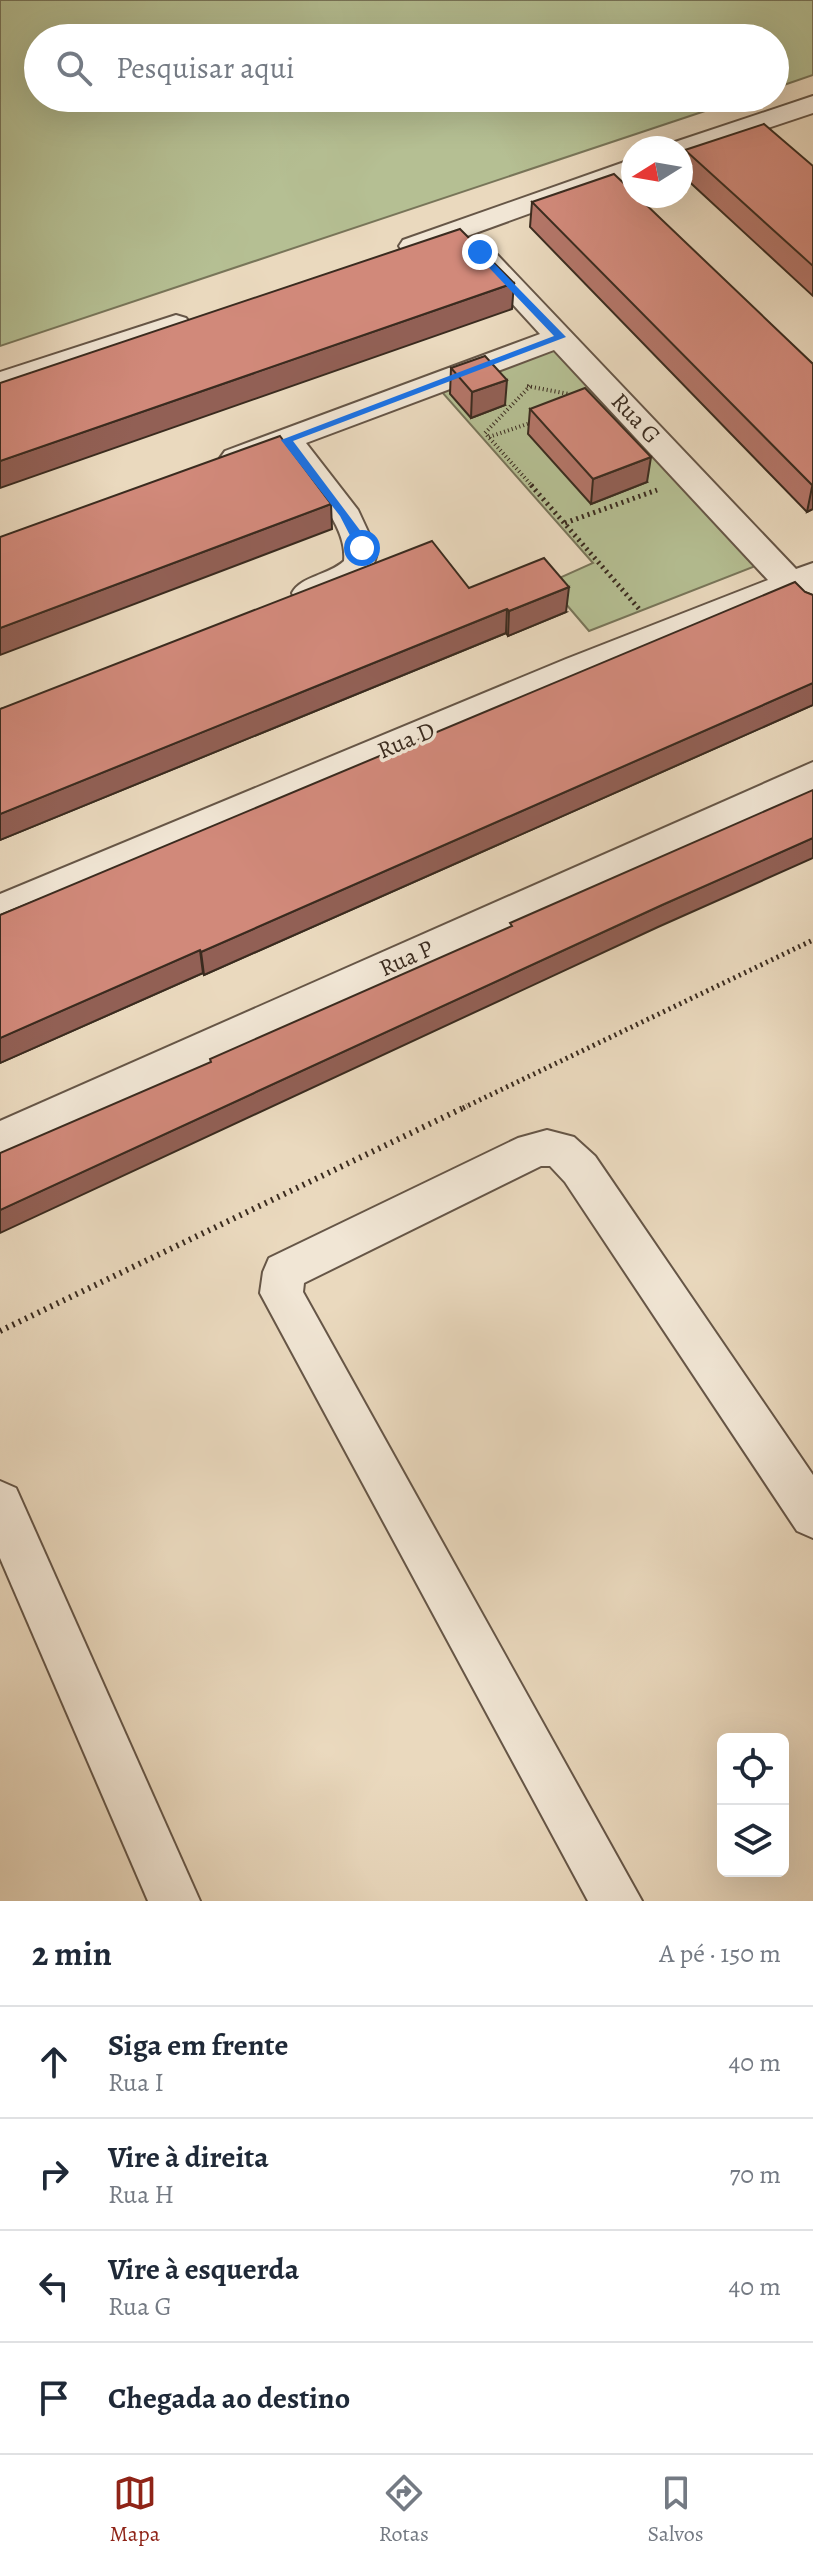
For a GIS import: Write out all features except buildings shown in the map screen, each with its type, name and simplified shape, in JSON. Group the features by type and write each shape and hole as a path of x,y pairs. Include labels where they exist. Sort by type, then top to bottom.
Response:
{"street":[{"path":"789,112 813,104"},
{"path":"693,145 788,112"},
{"path":"751,124 775,143"},
{"path":"383,256 621,171"},
{"name":"Rua G","path":"457,231 806,589"},
{"path":"0,382 206,314"},
{"path":"215,465 561,337"},
{"path":"286,440 344,514 359,537 363,556 353,572 286,602"},
{"name":"Rua D","path":"0,910 662,635 806,589"},
{"name":"Rua P","path":"0,1140 813,776"},
{"path":"616,1901 286,1304 281,1293 282,1277 293,1266 532,1151 546,1147 562,1149 580,1169 813,1515"},
{"path":"0,1504 174,1901"}],"path":[{"path":"464,373 602,400 604,383"},
{"path":"530,386 485,431 488,437 662,635"},
{"path":"488,437 545,418"},
{"path":"565,523 663,486"},
{"path":"0,1331 813,940"}],"green space":[{"path":"0,0 813,0 813,75 789,83 789,24 24,24 24,112 702,112 630,136 621,136 621,139 0,346"},
{"path":"561,350 758,558 753,567 589,631 548,583 593,563 441,391 548,351"}],"route":[{"path":"362,548 359,537 344,514 286,440 561,337 480,252"}]}
